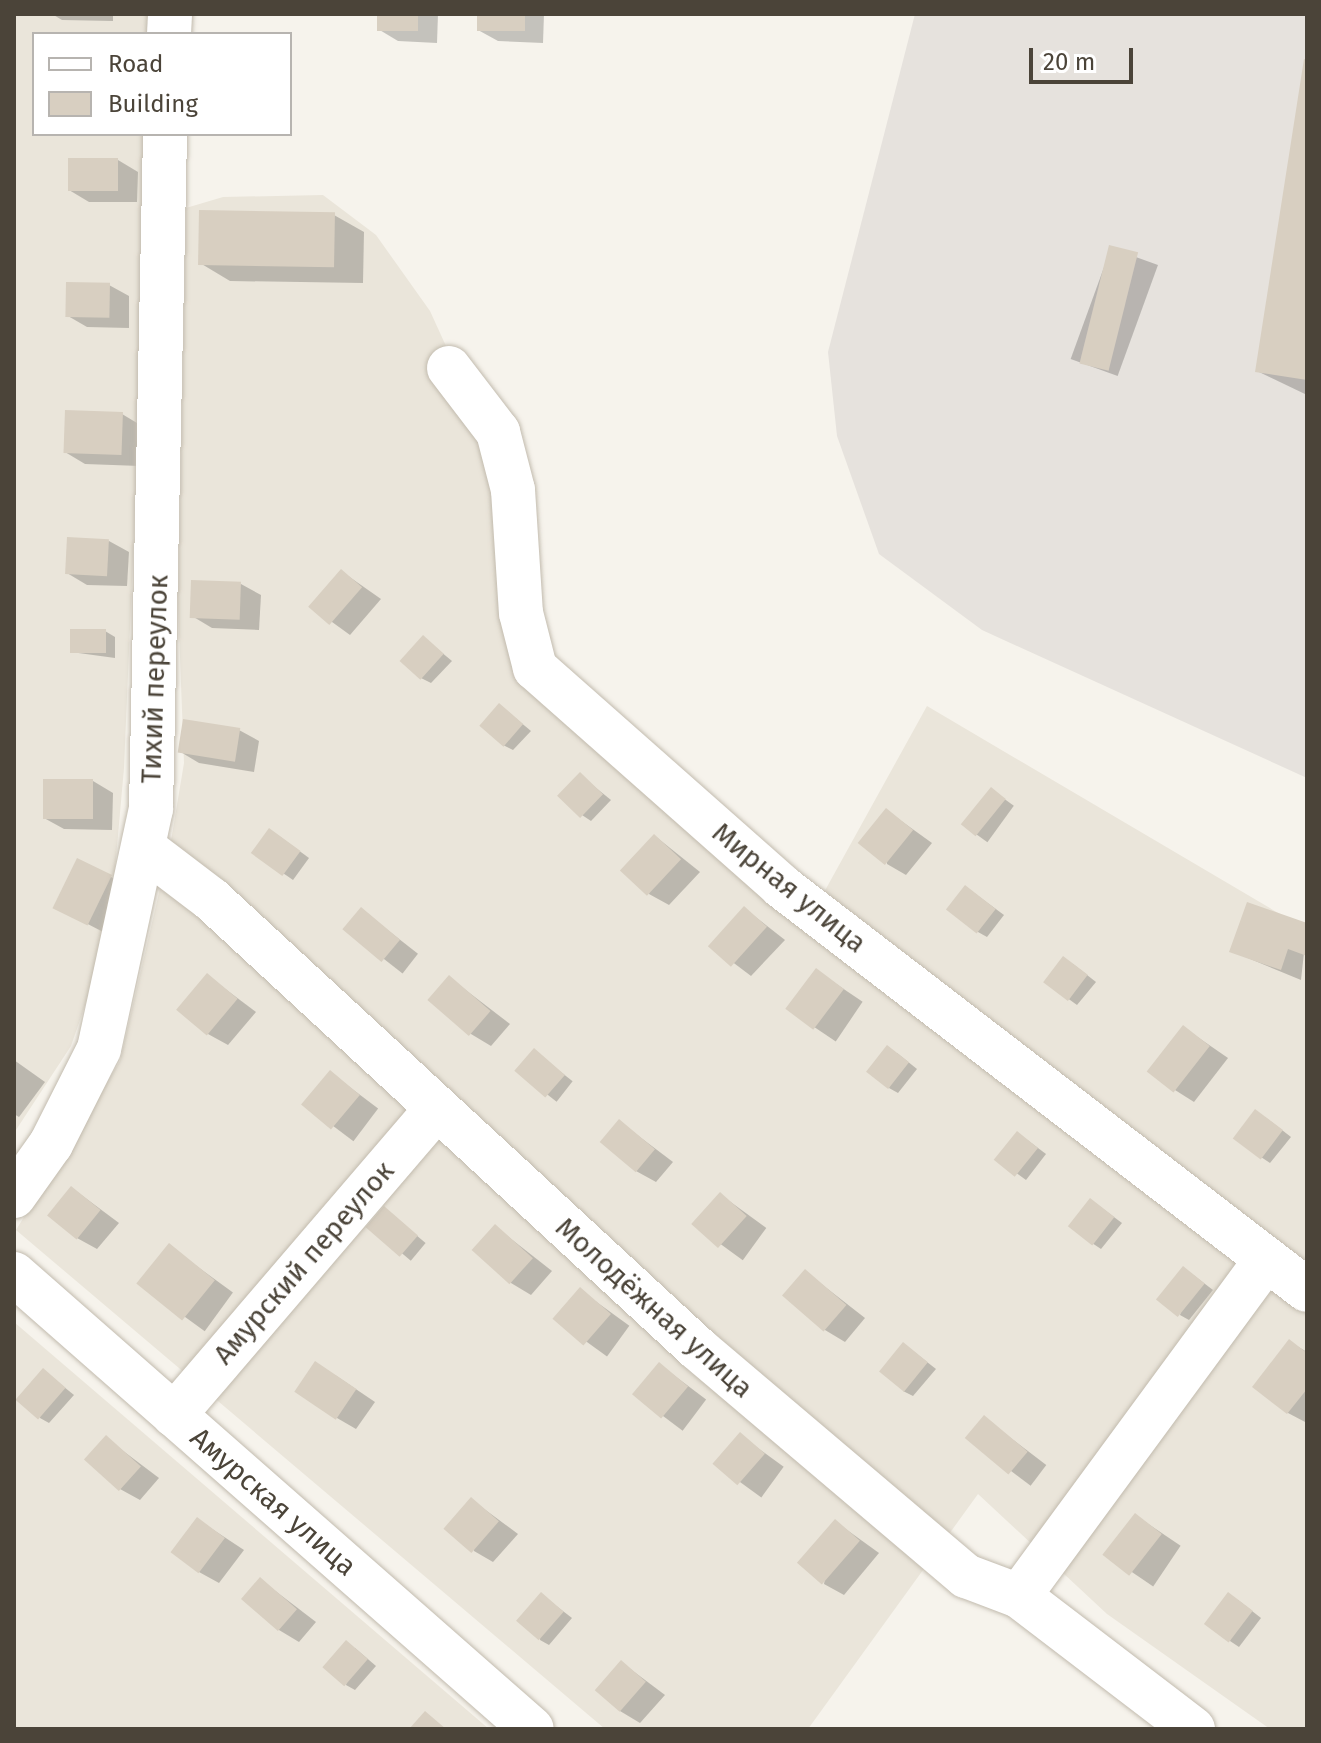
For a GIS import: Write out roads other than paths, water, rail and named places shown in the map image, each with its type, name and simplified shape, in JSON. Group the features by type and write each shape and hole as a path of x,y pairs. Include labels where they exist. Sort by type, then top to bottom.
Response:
{"street":[{"name":"Тихий переулок","path":"14,1196 51,1144 99,1049 144,848 159,558 165,136"},
{"name":"Мирная улица","path":"449,368 498,432 513,490 521,613 535,668 781,886 1307,1290"},
{"name":"Молодёжная улица","path":"144,848 211,899 434,1112 966,1576 1019,1596 1193,1729"},
{"name":"Амурский переулок","path":"174,1415 434,1112"},
{"path":"1019,1596 1266,1260"},
{"name":"Амурская улица","path":"14,1274 532,1729"}]}
